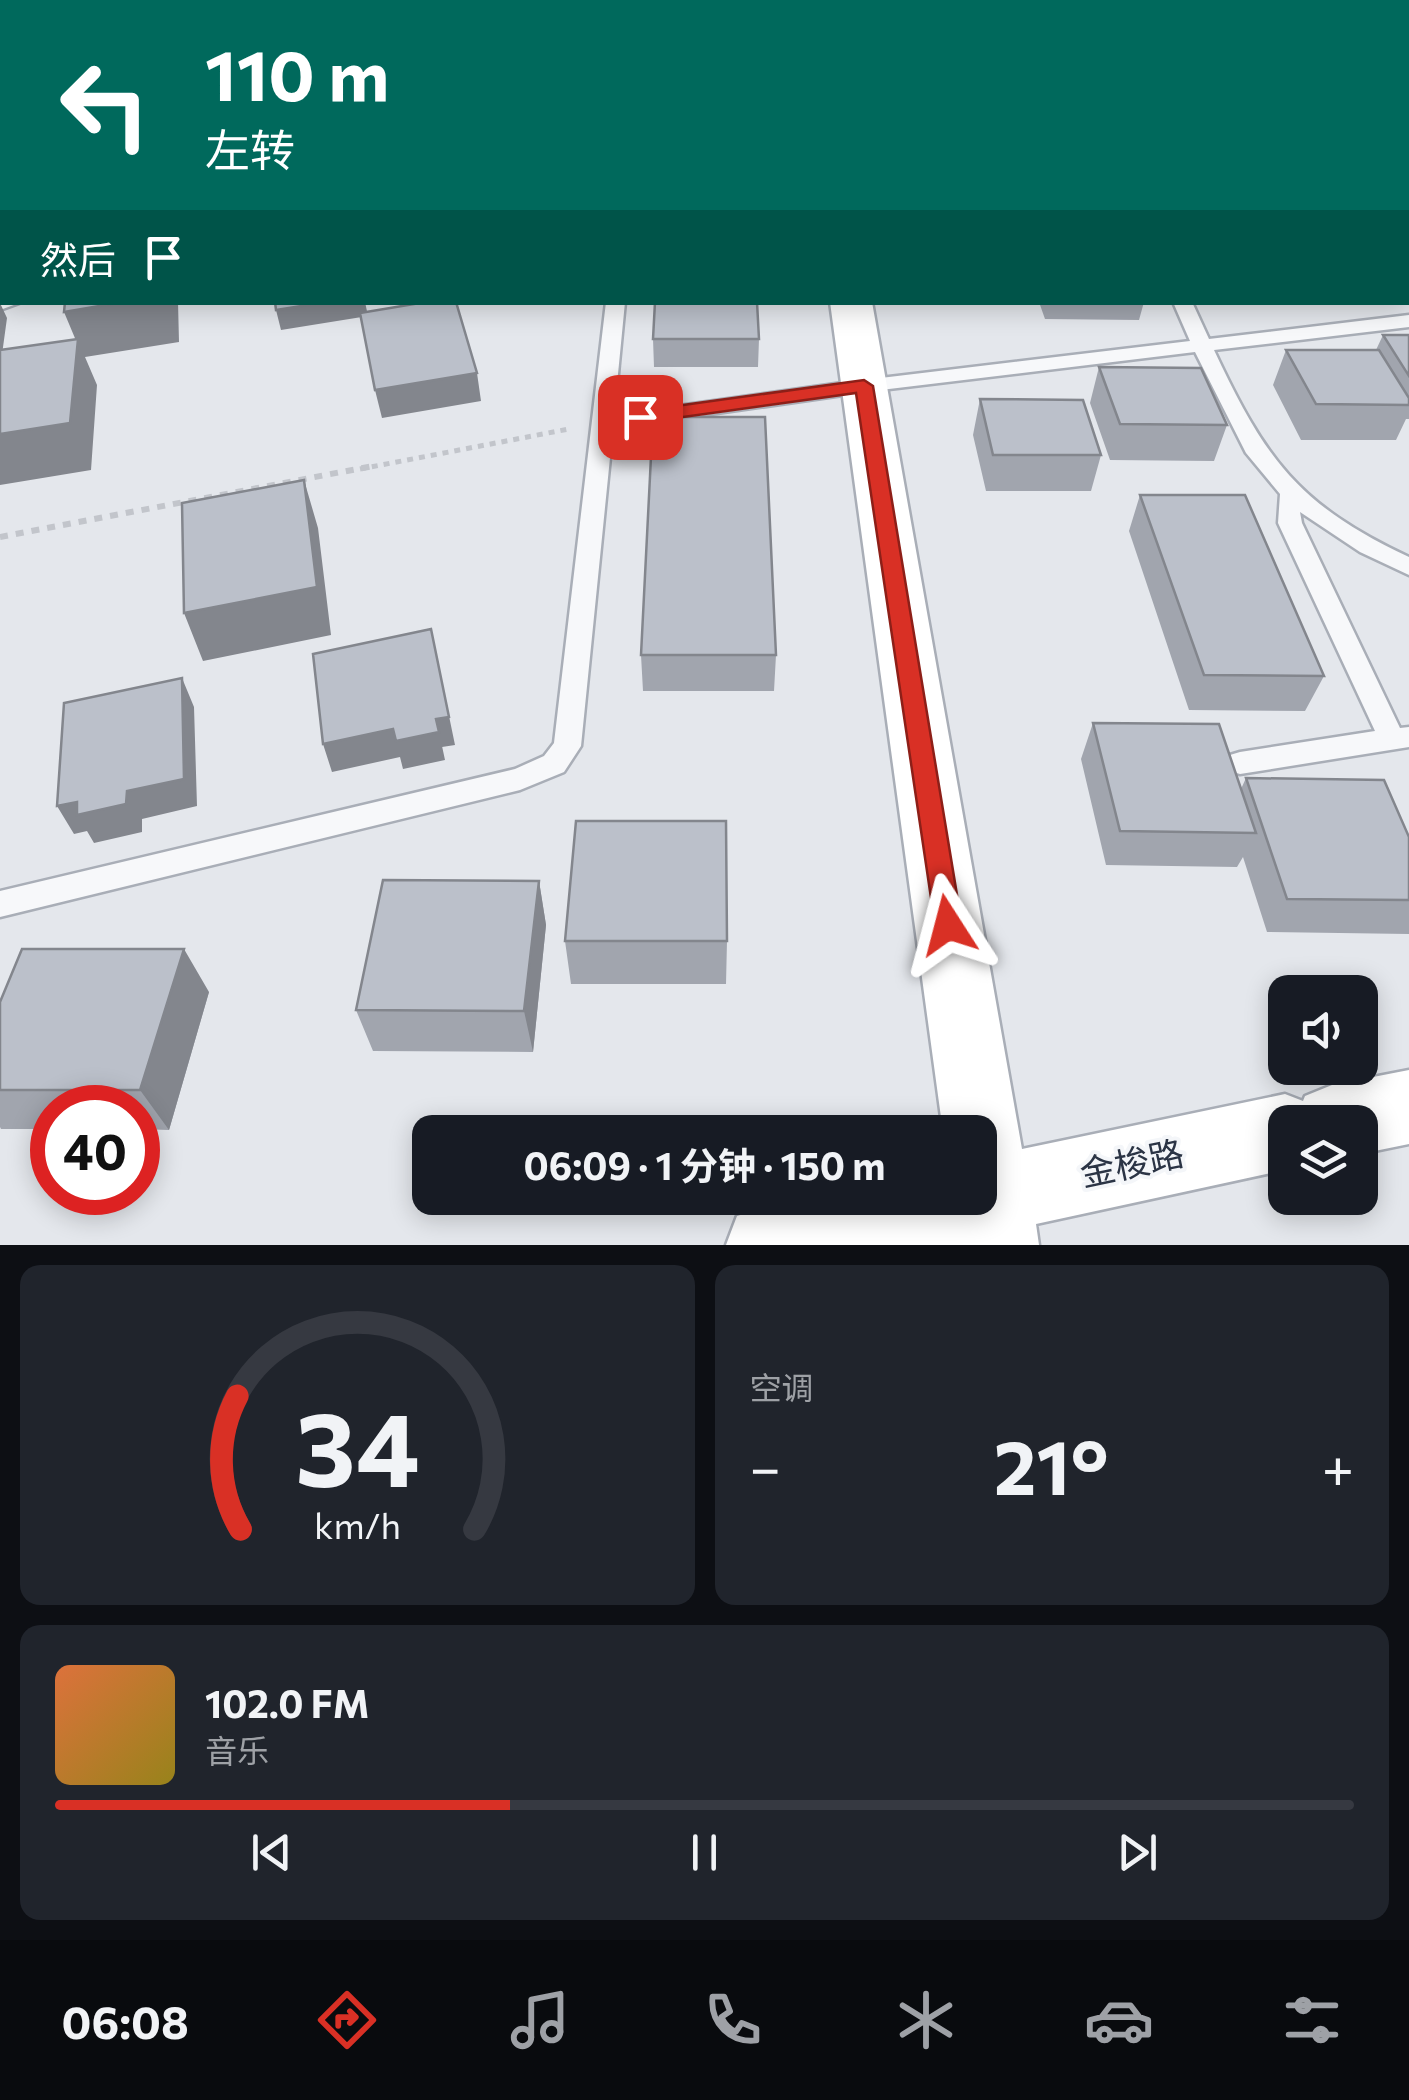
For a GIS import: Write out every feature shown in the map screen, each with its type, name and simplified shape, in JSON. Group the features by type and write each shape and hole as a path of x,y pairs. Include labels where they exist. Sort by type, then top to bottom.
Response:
{"street":[{"path":"851,305 973,1115"},
{"path":"1378,1113 1409,1107"},
{"name":"金梭路","path":"997,1206 1268,1136"},
{"name":"金梭路","path":"766,1245 950,1215"}],"lane":[{"path":"0,904 520,778 554,764 567,746 616,305"},
{"path":"1183,305 1258,456 1338,528 1409,567"},
{"path":"603,422 864,386 1409,321"},
{"path":"1240,763 1401,738 1290,522 1292,490"}],"path":[{"path":"0,537 603,422"}],"building":[{"path":"65,305 105,305 64,312"},
{"path":"275,305 308,305 276,310"},
{"path":"408,305 457,305 477,373 375,390 360,313"},
{"path":"655,305 757,305 759,339 653,339"},
{"path":"1383,335 1409,335 1409,376"},
{"path":"78,339 70,423 0,434 0,350"},
{"path":"1286,350 1379,350 1409,398 1409,405 1316,404"},
{"path":"1099,367 1201,368 1227,425 1120,424"},
{"path":"980,399 1083,400 1101,455 993,455"},
{"path":"653,417 765,417 776,655 641,655"},
{"path":"304,480 317,587 184,613 182,503"},
{"path":"1140,495 1245,495 1324,676 1204,675"},
{"path":"431,629 449,717 436,719 439,732 396,741 393,729 323,744 313,654"},
{"path":"182,678 184,779 127,791 126,804 77,815 77,802 57,806 64,703"},
{"path":"1093,723 1219,724 1256,833 1120,831"},
{"path":"1246,778 1384,780 1409,837 1409,900 1287,899"},
{"path":"576,821 726,821 727,941 565,941"},
{"path":"383,880 539,881 524,1011 356,1010"},
{"path":"22,949 184,949 142,1085 30,1085 30,1090 0,1090 0,1002"}],"route":[{"path":"640,417 864,386 948,925"}]}
